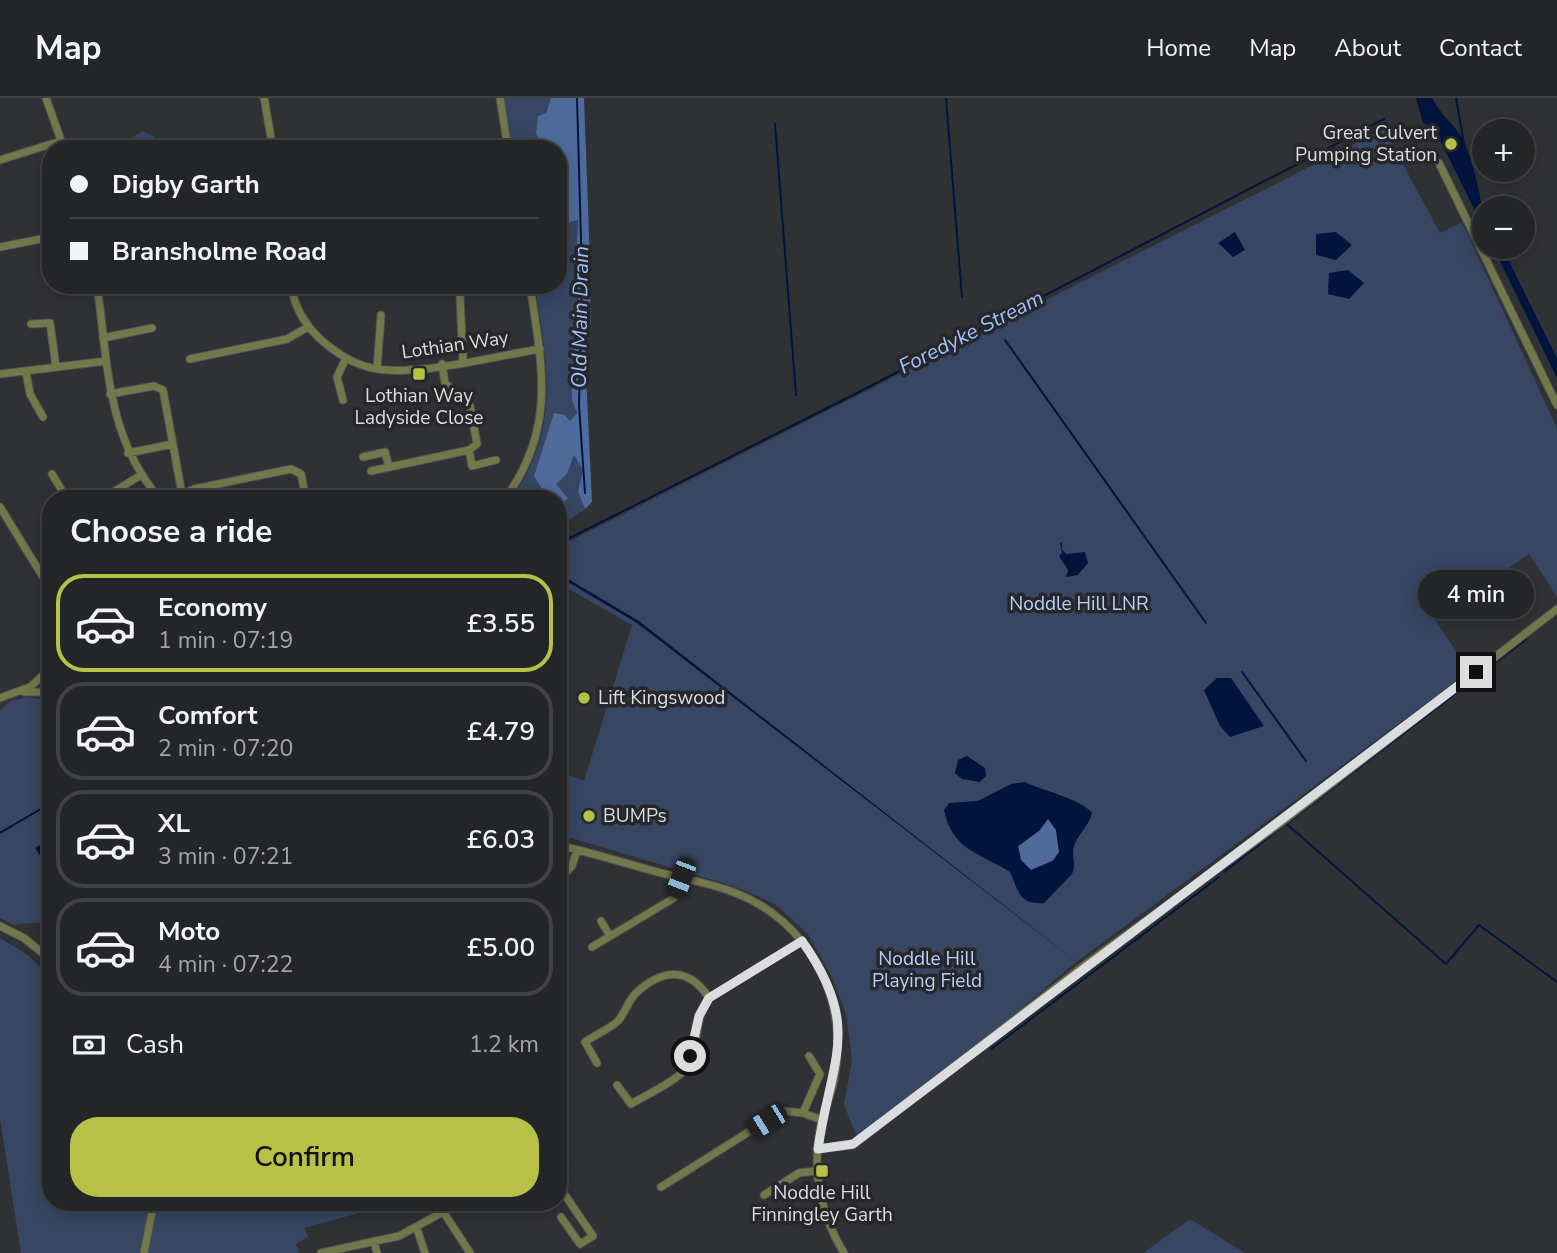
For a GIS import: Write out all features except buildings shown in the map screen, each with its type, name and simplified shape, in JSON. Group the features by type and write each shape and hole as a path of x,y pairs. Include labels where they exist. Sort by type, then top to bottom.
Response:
{"street":[{"path":"46,98 60,140"},
{"path":"264,98 271,140"},
{"path":"500,98 507,140"},
{"path":"0,160 42,150"},
{"path":"1439,163 1557,405"},
{"path":"0,247 42,239"},
{"path":"98,294 110,394 128,453 153,490"},
{"name":"Lothian Way","path":"293,294 296,306 308,327 345,358 377,369 405,370 540,349"},
{"path":"510,490 531,454 544,399 531,294"},
{"path":"460,297 463,361"},
{"path":"377,369 381,315"},
{"path":"31,324 50,323 56,367"},
{"path":"190,359 287,339 308,327"},
{"path":"103,338 152,328"},
{"path":"343,400 337,377 345,358"},
{"path":"0,374 106,361"},
{"path":"371,471 469,450 477,444 470,406 445,383 442,364"},
{"path":"26,372 30,394 43,417"},
{"path":"110,394 154,386 163,390 180,490"},
{"path":"128,453 173,444"},
{"path":"469,450 472,466 496,460"},
{"path":"363,457 384,452 389,467"},
{"path":"196,490 291,469 301,474 304,490"},
{"path":"52,474 62,490"},
{"path":"117,490 141,475"},
{"path":"215,485 216,490"},
{"path":"0,508 42,576"},
{"path":"818,1149 853,1144 1086,964 1282,822 1557,609"},
{"path":"0,698 20,692 42,677"},
{"path":"20,692 42,692"},
{"path":"567,847 736,892 771,912 802,941 828,985 838,1019 838,1058 822,1120 816,1171 820,1196 834,1237 844,1253"},
{"path":"567,871 572,866 577,850"},
{"path":"592,947 674,898 681,878"},
{"path":"601,921 610,936"},
{"path":"0,926 23,938 42,954"},
{"path":"617,1085 631,1104 684,1070 702,1008 709,998 802,941"},
{"path":"597,1063 585,1042 618,1021 636,994 665,975 678,974 692,978 709,998"},
{"path":"803,1113 820,1074 809,1056"},
{"path":"661,1187 782,1111 803,1113 822,1120"},
{"path":"764,1195 799,1173 816,1171"},
{"path":"561,1217 580,1244 593,1236 567,1198"},
{"path":"144,1253 151,1211"},
{"path":"325,1252 417,1229 443,1212 470,1253"},
{"path":"417,1229 425,1253"},
{"path":"374,1241 377,1253"}],"green space":[{"path":"504,98 551,98 546,113 538,116 536,134 540,140 511,140"},
{"name":"Noddle Hill LNR","path":"1384,129 1440,233 1462,222 1472,244 1472,259 1479,259 1557,428 1557,597 1529,554 1435,620 1470,671 1071,966 892,1119 859,1142 844,1105 852,1060 846,1014 832,977 808,934 775,904 736,887 567,837 567,774 584,781 632,625 567,588 567,542"},
{"path":"143,131 157,139 157,140 128,140"},
{"path":"578,220 576,261 590,262 576,292 578,307 572,383 577,413 571,421 565,415 554,414 534,476 543,490 517,490 538,447 547,395 536,294 567,294 567,223"},
{"path":"574,454 583,470 578,492 585,509 567,522 567,490 558,490 556,484 567,474"},
{"path":"26,697 42,700 42,922 13,925 0,918 0,710 11,701"},
{"path":"0,938 28,955 42,969 42,1211 359,1213 304,1228 308,1237 296,1244 299,1253 21,1253 0,1119"},
{"path":"1190,1219 1245,1253 1143,1253"}],"shaded area":[{"path":"551,98 584,98 590,262 576,262 578,220 567,223 567,140 540,140 536,134 538,116 546,113"},
{"path":"1416,98 1432,98 1464,142 1472,166 1472,182 1476,182 1480,196 1472,196 1472,205 1434,128 1423,123"},
{"path":"1235,232 1245,250 1233,257 1218,243"},
{"path":"1336,232 1352,245 1336,260 1316,255 1316,234"},
{"path":"1499,259 1508,259 1557,358 1557,378"},
{"path":"584,269 589,271 591,321 585,354 592,502 585,509 578,492 583,470 574,455 567,474 556,484 561,490 543,490 534,476 554,413 565,415 570,421 577,413 572,400 571,369 579,304 575,274"},
{"path":"1348,270 1364,283 1349,299 1328,294 1329,273"},
{"path":"1062,542 1062,549 1066,554 1085,552 1088,563 1078,575 1066,577 1068,570 1059,556 1062,553 1060,543"},
{"path":"567,578 639,621 1083,967 637,623 567,581"},
{"path":"1217,678 1231,678 1264,726 1230,737 1220,726 1204,690"},
{"path":"967,756 985,768 986,776 980,782 962,779 955,773 958,760"},
{"path":"1025,782 1069,798 1092,812 1074,847 1072,874 1044,903 1029,902 1021,896 1010,872 960,842 953,834 944,810 949,803 978,801 1011,784","holes":["1048,819 1056,830 1059,852 1053,861 1031,870 1021,860 1018,846 1040,830"]},
{"path":"1048,819 1056,830 1059,852 1053,860 1031,870 1021,860 1018,847 1040,830"},
{"path":"42,844 42,858 35,848"}],"waterway":[{"name":"Old Main Drain","path":"577,98 582,275 579,406 585,493"},
{"path":"946,98 962,297"},
{"name":"Foredyke Stream","path":"1456,98 1465,149"},
{"name":"Foredyke Stream","path":"567,539 859,392 1384,119"},
{"path":"775,124 796,395"},
{"path":"1005,340 1206,623"},
{"path":"1224,872 1526,639"},
{"path":"1242,672 1306,761"},
{"name":"Foredyke Stream","path":"0,833 42,808"},
{"path":"1288,825 1446,964 1479,925 1557,982"},
{"path":"991,1049 1219,877"}],"place":[{"name":"Great Culvert Pumping Station","path":"1451,144"},
{"name":"Lothian Way Ladyside Close","path":"419,374"},
{"name":"Lift Kingswood","path":"584,698"},
{"name":"BUMPs","path":"589,816"},
{"name":"Noddle Hill Finningley Garth","path":"822,1171"}],"route":[{"path":"690,1056 699,1016 709,998 802,941 818,963 838,1019 838,1058 822,1120 818,1149 853,1144 1086,964 1282,822 1476,672"}],"park label":[{"name":"Noddle Hill Playing Field","path":"927,970"}]}
